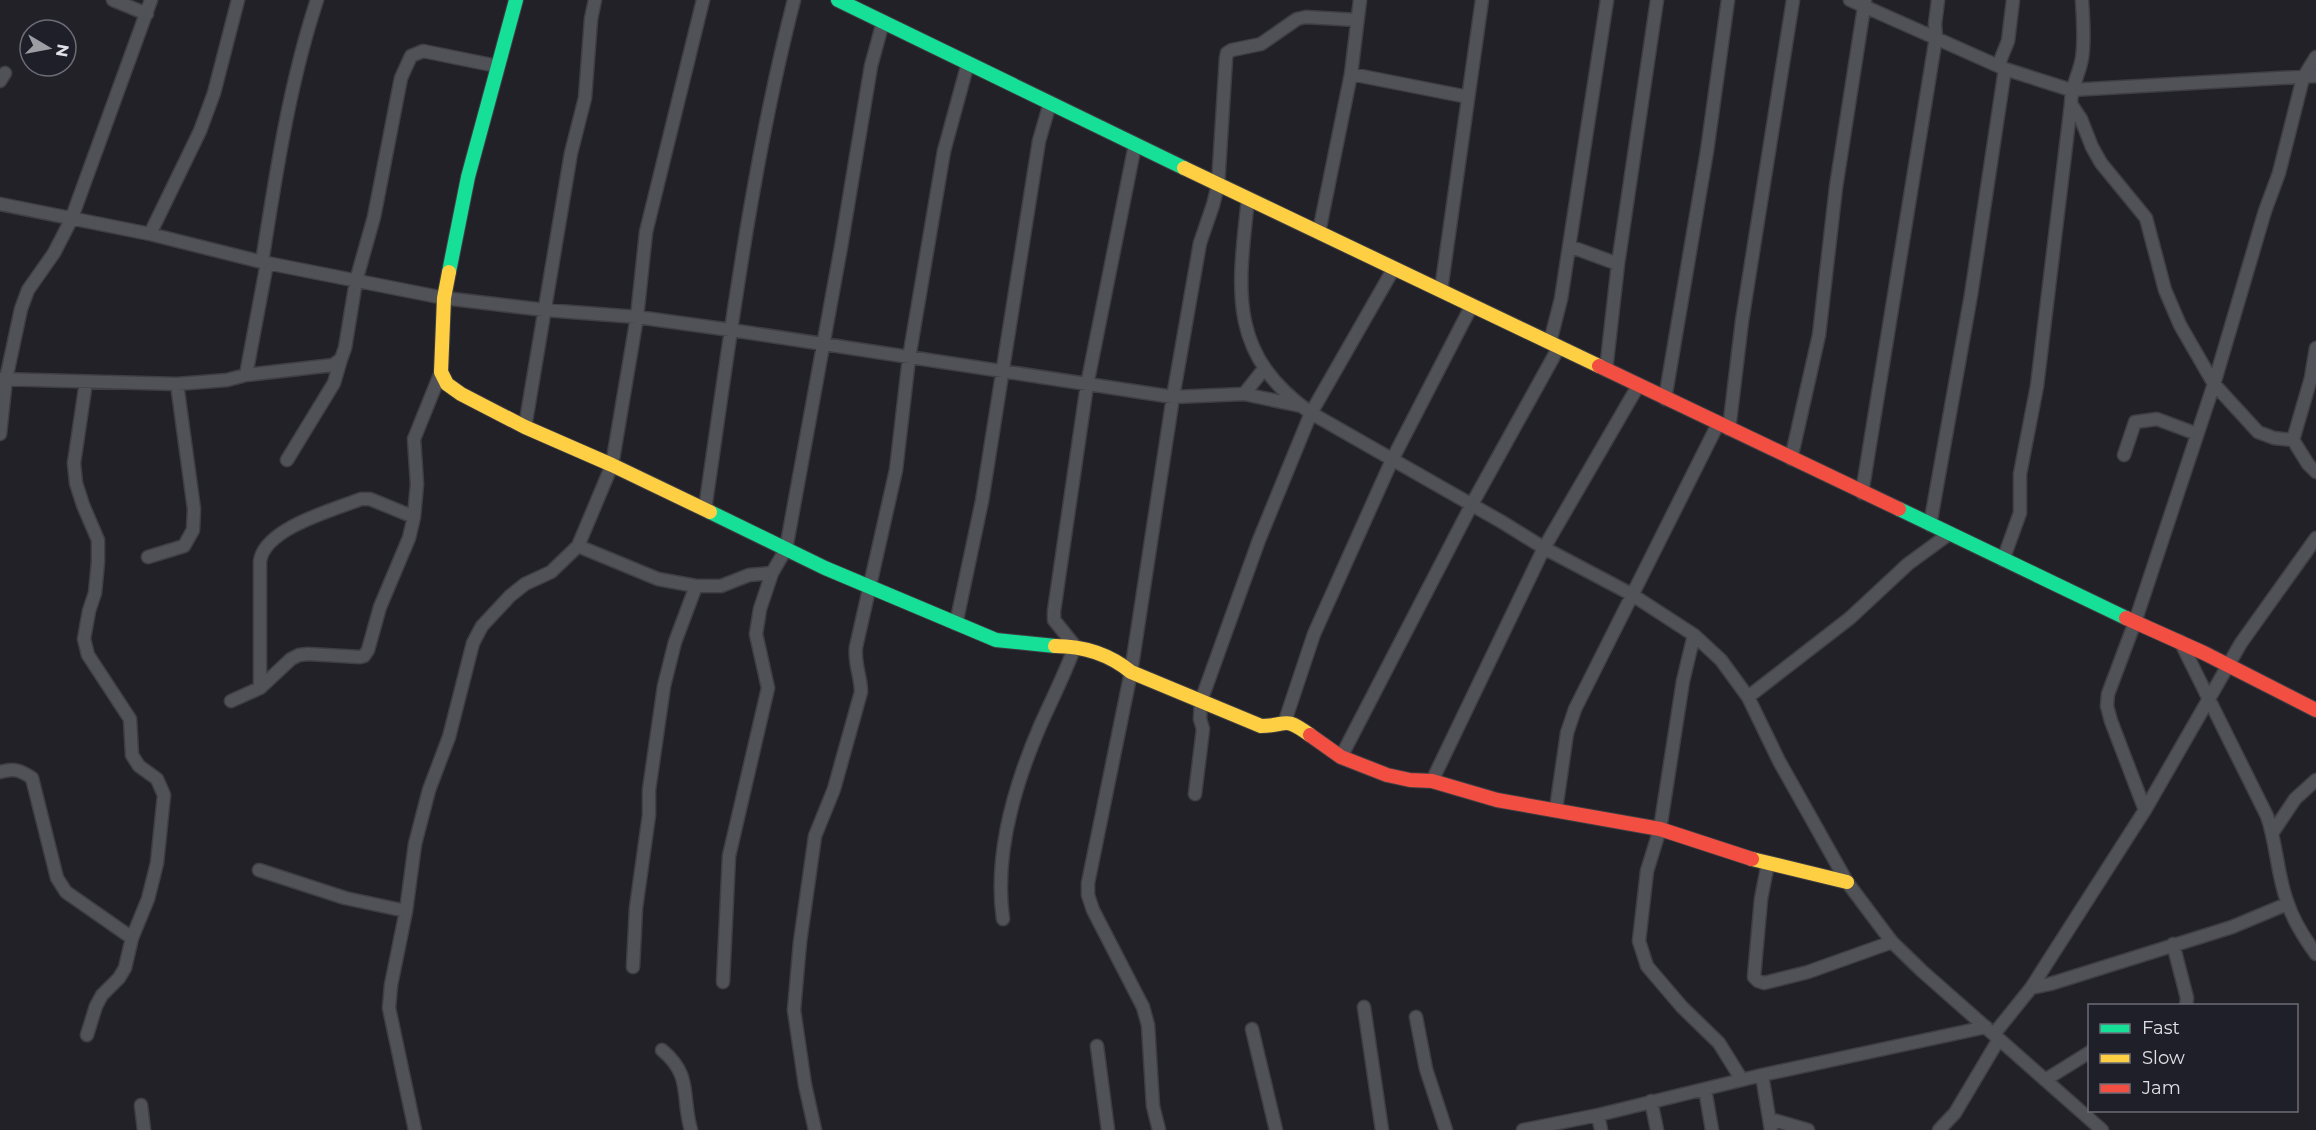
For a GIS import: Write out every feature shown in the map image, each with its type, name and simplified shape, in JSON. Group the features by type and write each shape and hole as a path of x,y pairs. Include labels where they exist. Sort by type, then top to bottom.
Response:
{"street":[{"path":"113,0 147,14"},
{"path":"0,434 3,379 21,309 28,290 54,253 71,220 151,0"},
{"path":"150,234 200,130 214,93 238,0"},
{"path":"246,375 282,137 306,34 317,0"},
{"path":"231,701 260,688 291,659 299,655 364,656 368,650 380,607 409,538 414,517 417,484 414,439 441,372 444,298 468,177 516,0"},
{"path":"525,427 571,153 585,98 591,19 595,0"},
{"path":"416,1130 389,1008 415,844 429,790 449,737 473,643 482,626 510,596 525,584 551,572 578,546 612,465 637,317 646,232 703,0"},
{"path":"705,510 731,330 765,127 794,0"},
{"path":"838,0 1723,427 2135,622 2179,640 2316,710"},
{"path":"1319,232 1351,74 1360,0"},
{"path":"1441,290 1482,0"},
{"path":"1341,757 1554,344 1606,0"},
{"path":"1606,370 1617,264 1657,0"},
{"path":"1665,399 1707,151 1728,0"},
{"path":"1556,809 1567,733 1575,708 1631,594 1723,427 1793,0"},
{"path":"1850,0 1865,4 2002,68 2071,90 2265,77 2316,76"},
{"path":"1863,493 1936,37 1938,0"},
{"path":"1930,525 1971,294 2013,0"},
{"path":"2003,560 2020,513 2020,474 2037,386 2071,90 2079,74 2082,57 2082,0"},
{"path":"1791,459 1819,335 1836,187 1865,4"},
{"path":"1159,1130 1153,1106 1148,1025 1143,1007 1093,910 1088,895 1090,868 1131,672 1173,397 1200,243 1218,185 1227,53 1262,44 1297,19 1306,17 1357,20"},
{"path":"723,982 729,856 768,688 756,634 759,609 772,573 786,549 841,247 871,66 883,22"},
{"path":"287,460 338,375 356,281 374,217 402,78 411,56 423,51 497,66"},
{"path":"2145,810 2107,706 2108,694 2135,622 2214,384 2262,221 2279,173 2302,78 2316,57"},
{"path":"815,1130 805,1085 794,1010 800,942 815,836 834,789 861,692 861,677 855,659 856,647 896,470 909,358 944,151 968,63"},
{"path":"1351,74 1468,97"},
{"path":"956,624 981,501 1036,155 1050,103"},
{"path":"2071,104 2082,119 2092,147 2101,163 2146,218 2165,290 2180,324 2214,384 2259,432 2274,438 2293,440"},
{"path":"1075,646 1058,627 1054,620 1054,611 1087,386 1136,145"},
{"path":"1248,199 1240,283 1243,316 1252,347 1264,369 1284,392 1306,410 1472,504 1544,548 1631,594 1694,635 1721,660 1748,697 1779,761 1847,882 1892,942 2102,1130"},
{"path":"0,204 150,234 264,263 444,298 545,310 637,317 1003,370 1087,386 1173,397 1244,394 1306,410"},
{"path":"1569,246 1617,264"},
{"path":"1195,794 1203,729 1200,718 1201,701 1306,410 1394,268"},
{"path":"1285,721 1314,634 1392,460 1472,305"},
{"path":"2316,348 2311,378 2293,440 2308,464 2316,472"},
{"path":"3,379 177,384 227,380 246,375 333,365 341,359"},
{"path":"1244,394 1264,369"},
{"path":"441,372 447,384 461,394 525,427 612,465 870,587 996,640 1047,646 1075,646 1104,655 1131,672 1261,726 1285,721 1294,724 1341,757 1387,775 1410,780 1432,781 1497,800 1660,829 1733,854 1847,882"},
{"path":"86,382 74,463 76,483 98,540 98,562 95,593 84,639 88,655 130,719 132,755 139,766 157,779 164,795 157,863 148,899 132,938 125,968 119,978 102,995 87,1035"},
{"path":"148,557 184,546 193,530 194,508 177,384"},
{"path":"1432,781 1544,548 1638,386"},
{"path":"2124,455 2135,422 2157,419 2197,434"},
{"path":"260,688 260,561 264,548 294,525 361,499 370,499 414,517"},
{"path":"1748,697 1850,618 1908,564 1949,534"},
{"path":"1939,1130 1955,1113 1993,1033 2031,988 2145,810 2226,666 2282,583 2316,538"},
{"path":"578,546 658,579 696,586 720,586 749,575 772,573"},
{"path":"633,967 636,908 649,815 649,790 664,686 675,642 696,586"},
{"path":"1694,635 1683,681 1660,829 1647,871 1639,941 1647,966 1682,1007 1719,1043 1742,1080"},
{"path":"2179,640 2240,760 2273,832 2288,904 2306,940 2316,954"},
{"path":"1003,919 1000,894 1005,845 1017,791 1040,727 1066,673 1075,646"},
{"path":"0,772 9,769 21,770 32,778 57,878 66,892 132,938"},
{"path":"2273,832 2295,799 2316,780"},
{"path":"1768,863 1761,899 1754,977 1758,981 1764,983 1808,972 1892,942"},
{"path":"259,870 345,898 406,911"},
{"path":"2031,988 2232,927 2288,904"},
{"path":"2173,944 2187,998 2186,1004"},
{"path":"1364,1007 1382,1130"},
{"path":"1416,1017 1426,1069 1446,1130"},
{"path":"1252,1029 1276,1130"},
{"path":"1523,1130 1547,1128 1762,1075 1993,1033"},
{"path":"1097,1046 1108,1130"},
{"path":"662,1050 676,1062 685,1086 691,1130"},
{"path":"2045,1080 2088,1054"},
{"path":"1762,1075 1770,1125 1808,1130"},
{"path":"1705,1089 1712,1130"},
{"path":"1651,1101 1657,1130"},
{"path":"141,1105 144,1130"},
{"path":"1953,1130 1955,1113"},
{"path":"1598,1115 1601,1130"}],"traffic: fast":[{"path":"449,272 468,177 516,0"},
{"path":"838,0 1184,168"},
{"path":"1899,509 2126,618"},
{"path":"710,512 825,568 996,640 1055,646"}],"traffic: slow":[{"path":"1184,168 1599,366"},
{"path":"449,272 444,298 441,372 447,384 461,394 525,427 710,512"},
{"path":"1055,646 1086,649 1105,656 1131,672 1261,726 1290,723 1310,735"},
{"path":"1752,859 1847,882"}],"traffic: jam":[{"path":"1599,366 1899,509"},
{"path":"2126,618 2204,653 2316,710"},
{"path":"1310,735 1341,757 1387,775 1410,780 1432,781 1497,800 1660,829 1752,859"}]}
